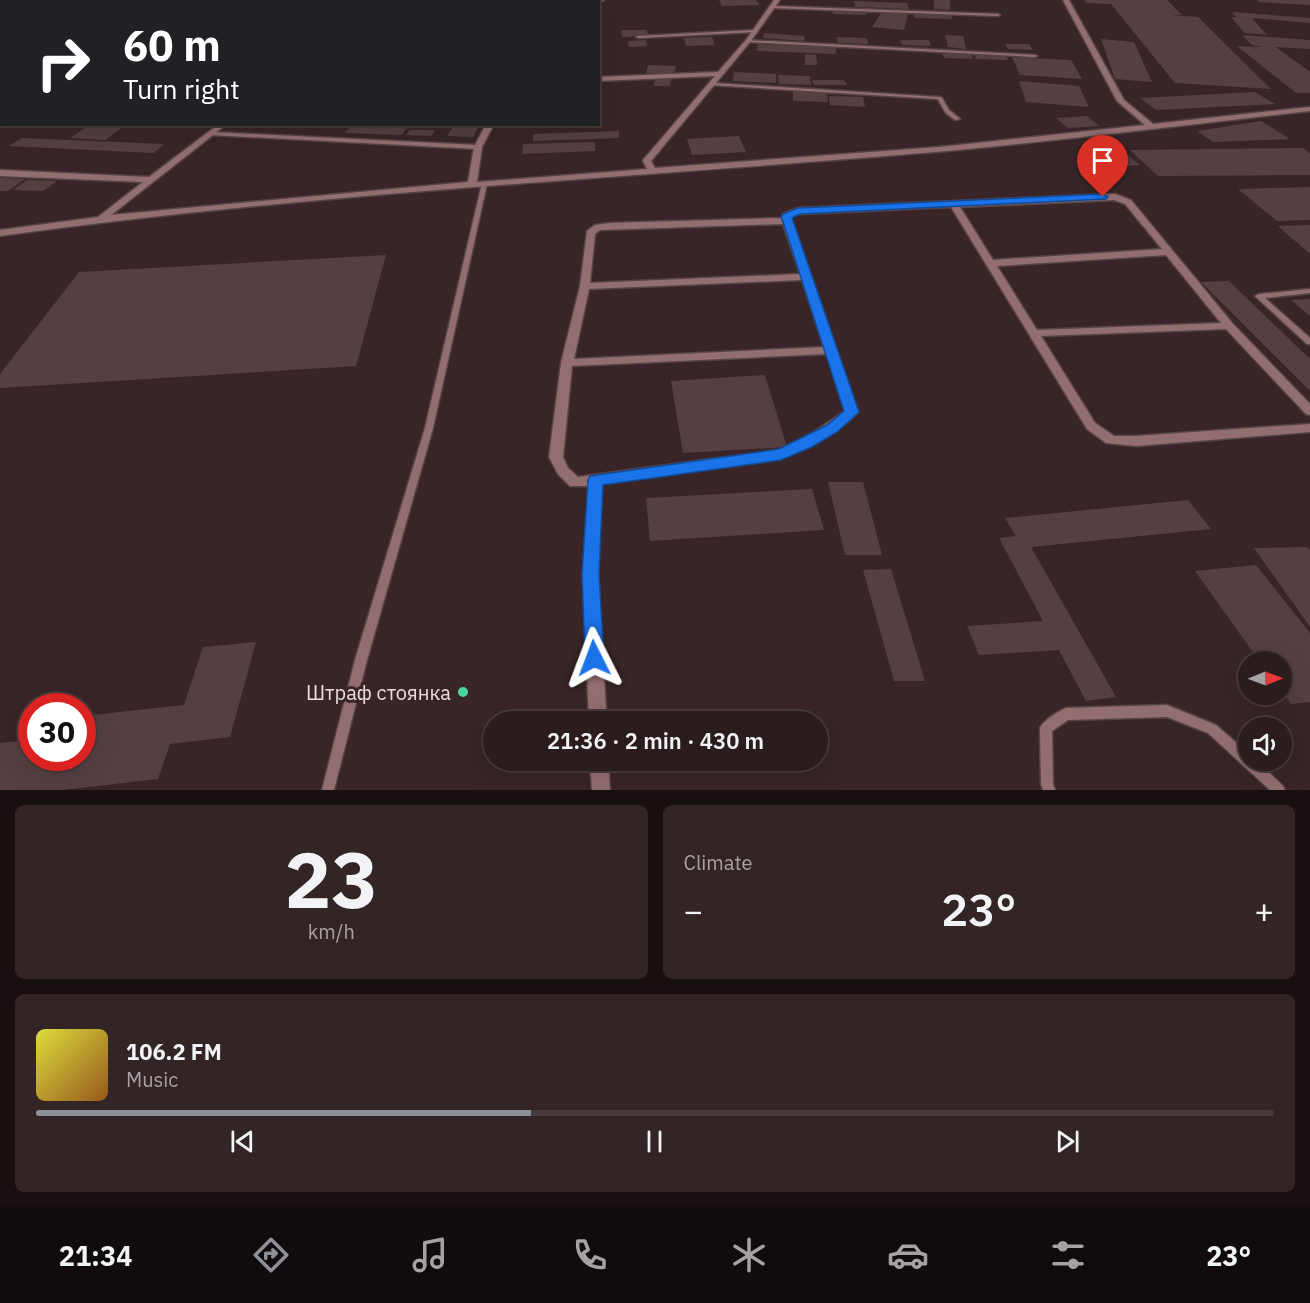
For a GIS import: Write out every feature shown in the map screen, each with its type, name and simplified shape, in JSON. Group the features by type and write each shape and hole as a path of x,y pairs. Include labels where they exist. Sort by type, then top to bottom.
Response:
{"street":[{"path":"586,0 601,0"},
{"path":"652,170 647,161 748,41 777,0"},
{"path":"1066,0 1121,101 1150,125"},
{"path":"600,79 719,74"},
{"path":"0,233 101,219 388,190 939,149 1310,109"},
{"path":"101,219 222,126"},
{"path":"472,184 478,147 489,126"},
{"path":"0,173 151,180"},
{"path":"787,222 598,227 590,233 585,286 567,363 556,457 563,471 575,482 781,454 807,443 832,428 852,412 787,222 786,216 798,212 1115,197 1128,202 1229,326 1310,411"},
{"path":"954,204 1091,426 1111,440 1136,441 1310,428"},
{"path":"990,263 1168,252"},
{"path":"585,286 806,277"},
{"path":"1034,333 1229,326"},
{"path":"567,363 831,350"},
{"path":"596,480 590,574 597,711"},
{"path":"600,771 601,790"}],"lane":[{"path":"772,7 998,15"},
{"path":"638,37 754,31"},
{"path":"748,41 1035,56"},
{"path":"713,84 940,98 947,111 957,119"},
{"path":"212,134 478,147"},
{"path":"328,790 361,660 429,428 484,184"},
{"path":"1310,291 1259,296 1310,342"},
{"path":"1049,790 1046,728 1066,714 1167,711 1212,729 1279,790"}],"building":[{"path":"719,0 756,0 759,5 722,6"},
{"path":"934,0 950,0 950,10 934,9"},
{"path":"1084,0 1167,0 1182,15 1171,15 1198,17 1271,89 1175,83 1111,4 1087,3"},
{"path":"1258,0 1310,0 1310,5 1258,2"},
{"path":"854,1 907,3 909,9 855,7"},
{"path":"832,10 865,11 866,15 833,14"},
{"path":"882,12 908,14 904,30 872,27"},
{"path":"1232,12 1310,18 1310,23 1252,18 1267,35 1245,33 1231,17 1236,17"},
{"path":"913,14 950,15 953,19 915,18"},
{"path":"621,30 647,30 648,36 622,37"},
{"path":"764,33 805,36 804,41 763,38"},
{"path":"945,35 963,36 966,49 948,47"},
{"path":"1242,35 1310,40 1310,49 1276,47 1310,72 1310,93 1296,93 1237,46 1262,47 1252,45"},
{"path":"712,37 715,45 686,46 684,38"},
{"path":"837,37 867,38 868,44 838,43"},
{"path":"1101,39 1134,42 1152,82 1115,79"},
{"path":"646,40 647,46 629,47 628,41"},
{"path":"900,40 929,40 931,46 902,45"},
{"path":"758,44 836,47 836,54 757,51"},
{"path":"1005,44 1029,44 1033,50 1008,49"},
{"path":"942,53 971,54 973,59 944,58"},
{"path":"805,54 816,55 817,65 805,65"},
{"path":"974,54 1006,56 1008,60 976,59"},
{"path":"1012,57 1071,60 1082,79 1020,75"},
{"path":"648,65 676,66 674,73 646,73"},
{"path":"734,72 776,74 776,83 733,81"},
{"path":"778,75 810,76 811,85 779,84"},
{"path":"655,78 671,79 670,86 654,86"},
{"path":"812,80 844,80 847,85 814,85"},
{"path":"1019,81 1079,86 1089,107 1026,102"},
{"path":"793,91 827,92 828,102 793,101"},
{"path":"1255,92 1275,104 1156,110 1140,98"},
{"path":"829,96 863,97 865,107 830,105"},
{"path":"1087,116 1099,126 1068,128 1056,118"},
{"path":"1261,121 1290,139 1213,142 1197,131"},
{"path":"88,126 124,126 105,140 70,138"},
{"path":"350,126 408,126 402,135 345,133"},
{"path":"454,126 479,126 473,137 447,136"},
{"path":"410,130 435,130 432,136 406,135"},
{"path":"619,131 619,138 533,141 533,134"},
{"path":"739,136 746,152 692,155 687,139"},
{"path":"22,138 164,144 154,153 9,146"},
{"path":"595,142 595,151 522,154 523,144"},
{"path":"1303,148 1310,153 1310,175 1158,176 1130,150"},
{"path":"1120,149 1140,165 1104,167 1086,150"},
{"path":"0,178 25,179 8,191 0,191"},
{"path":"27,180 57,181 43,191 13,190"},
{"path":"1310,187 1310,220 1277,221 1238,189"},
{"path":"1310,225 1310,254 1278,226"},
{"path":"386,255 356,366 0,388 0,374 79,272"},
{"path":"1229,281 1310,359 1310,391 1201,282"},
{"path":"1310,299 1310,316 1291,300"},
{"path":"765,375 787,447 683,453 671,381"},
{"path":"828,482 863,482 882,555 845,555"},
{"path":"812,489 824,530 650,541 646,498"},
{"path":"1188,500 1211,529 1031,547 1116,697 1086,701 1059,650 979,655 967,626 1043,621 999,538 1016,536 1005,518"},
{"path":"1307,547 1310,550 1310,627 1254,548"},
{"path":"1256,565 1310,633 1310,702 1292,704 1292,651 1252,651 1195,571"},
{"path":"891,569 925,681 894,681 863,570"},
{"path":"256,642 230,737 170,744 158,779 62,790 0,790 0,743 18,741 18,771 96,771 96,714 184,705 203,647"}],"place":[{"name":"Штраф стоянка","path":"463,692"}],"route":[{"path":"594,658 590,574 596,480 781,454 807,443 832,428 852,412 786,216 798,212 1103,197"}]}
